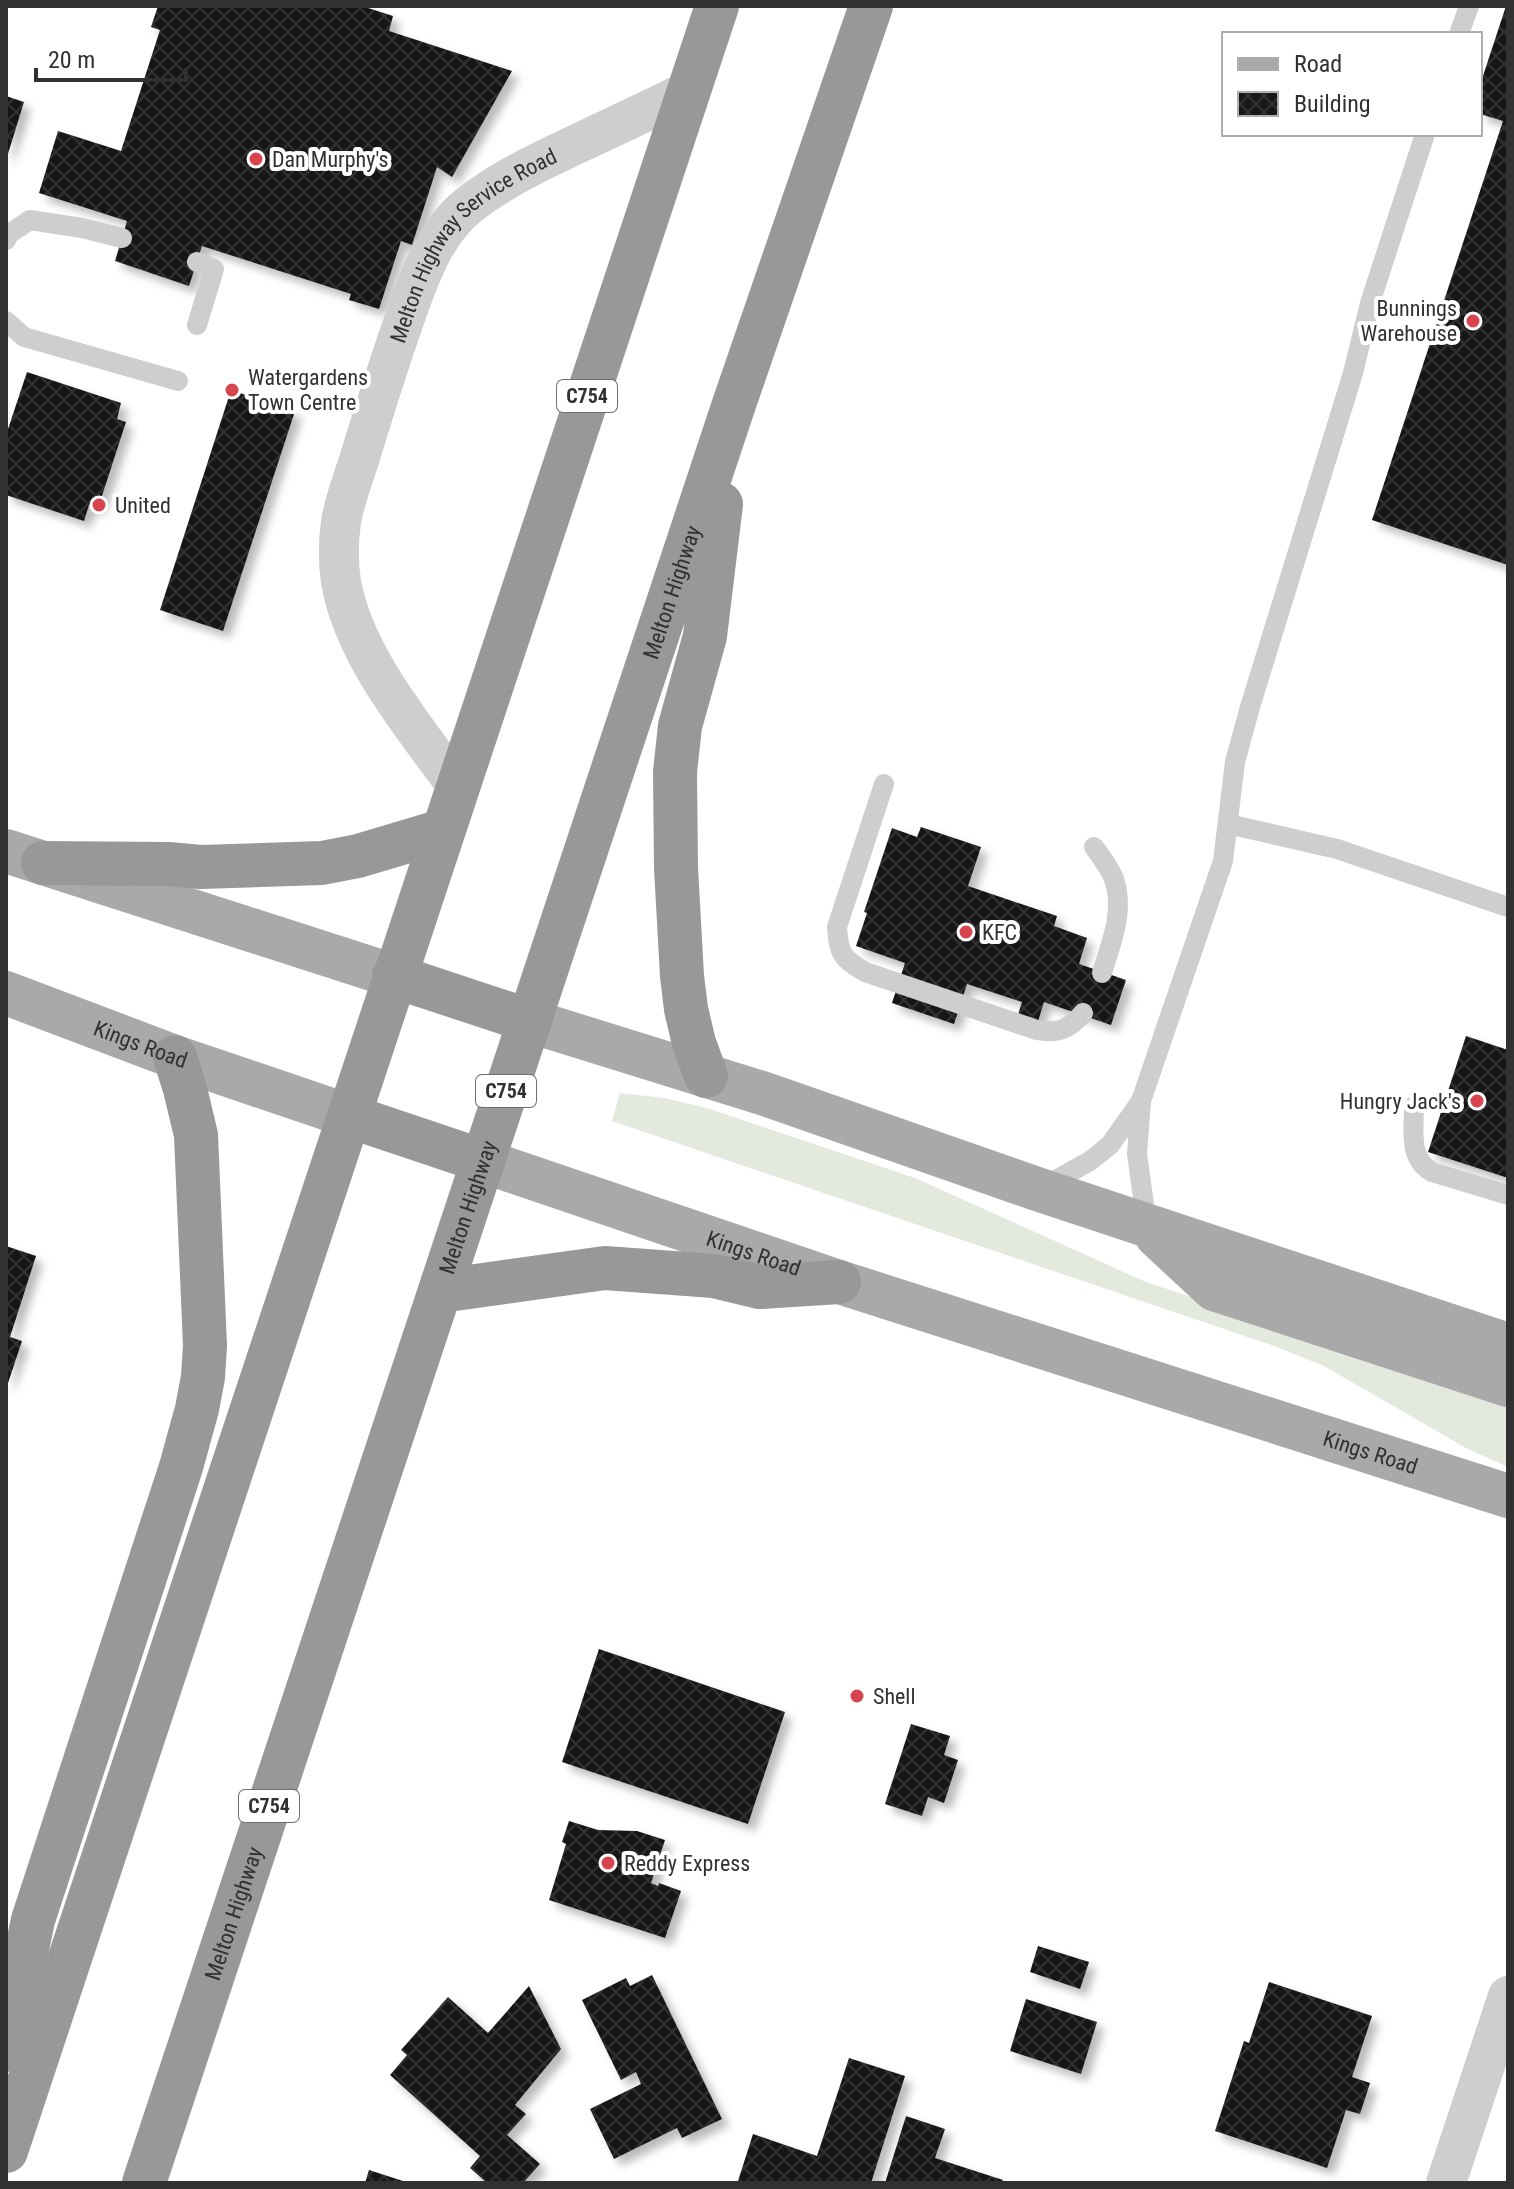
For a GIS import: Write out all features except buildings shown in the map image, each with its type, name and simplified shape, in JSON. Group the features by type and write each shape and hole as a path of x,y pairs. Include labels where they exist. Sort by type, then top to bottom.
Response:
{"highway":[{"name":"C754","path":"6,2151 717,6"},
{"name":"Melton Highway","path":"144,2183 732,410 871,6"},
{"path":"706,1076 689,1020 682,976 675,772 680,726 705,636 732,410"},
{"path":"24,857 201,867 322,863 358,856 442,831"},
{"path":"394,976 530,1021"},
{"path":"6,2050 33,1920 181,1467 203,1377 204,1282 196,1135 175,1057"},
{"name":"Kings Road","path":"349,1116 483,1161"},
{"path":"440,1291 605,1268 714,1276 760,1287 839,1282"}],"main road":[{"path":"24,857 394,976"},
{"name":"Kings Road","path":"6,993 175,1057 349,1116"},
{"path":"530,1021 829,1116 1037,1189 1508,1345"},
{"name":"Kings Road","path":"483,1161 839,1282 1508,1496"},
{"path":"1147,1226 1214,1289 1508,1385"}],"street":[{"name":"Melton Highway Service Road","path":"457,786 400,709 377,672 356,632 341,585 337,550 342,519 381,386 427,262 444,233 466,207 503,181 688,91"},
{"path":"1446,2183 1508,1996"}],"lane":[{"path":"1460,32 1469,6"},
{"path":"1147,1226 1137,1154 1141,1101 1223,861 1235,762 1250,707 1314,505 1370,303 1424,136"},
{"path":"6,240 9,234 30,220 122,238"},
{"path":"197,262 214,269 197,325"},
{"path":"6,321 24,337 178,381"},
{"path":"884,784 837,927 838,944 845,960 865,972 1037,1030 1059,1032 1083,1013"},
{"path":"1228,824 1337,849 1508,907"},
{"path":"1094,847 1114,877 1118,897 1118,917 1102,973"},
{"path":"1037,1189 1066,1176 1110,1145 1141,1101"},
{"path":"1414,1106 1414,1150 1425,1168 1508,1195"}],"shaded area":[{"path":"620,1093 664,1098 707,1108 915,1178 1146,1282 1508,1401 1508,1467 1466,1448 1324,1366 1274,1346 612,1121"}],"place":[{"name":"Dan Murphy's","path":"256,159"},
{"name":"Bunnings Warehouse","path":"1473,321"},
{"name":"Watergardens Town Centre","path":"232,390"},
{"name":"United","path":"99,505"},
{"name":"KFC","path":"966,932"},
{"name":"Hungry Jack's","path":"1477,1101"},
{"name":"Shell","path":"857,1696"},
{"name":"Reddy Express","path":"608,1863"}]}
